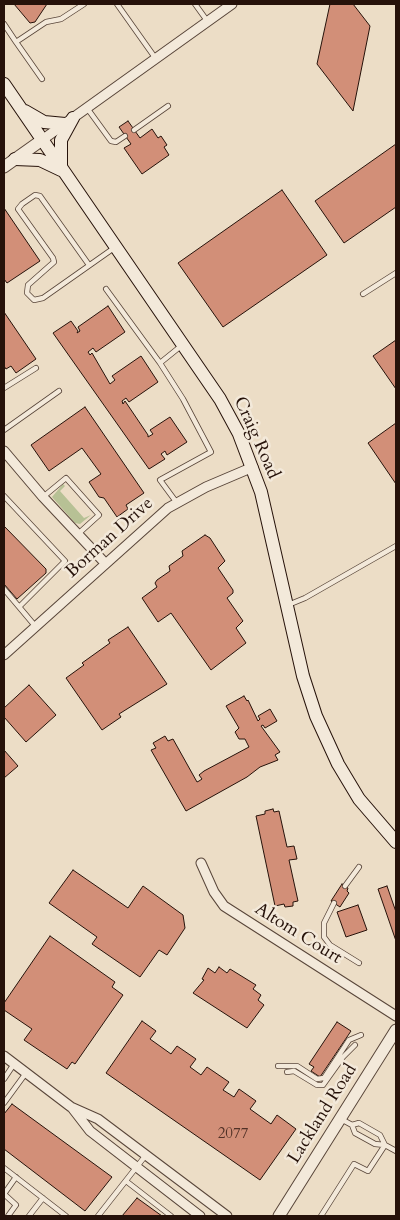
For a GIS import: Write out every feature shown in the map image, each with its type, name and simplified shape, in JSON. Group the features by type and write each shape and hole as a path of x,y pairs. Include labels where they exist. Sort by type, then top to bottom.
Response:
{"main road":[{"name":"Craig Road","path":"4,84 61,170 220,399 253,467 261,492 303,678 323,733 359,799 396,842"},
{"path":"15,159 40,160 61,170 60,140 69,121 44,122 21,109"}],"street":[{"path":"4,167 232,4"},
{"path":"4,451 43,497 105,563"},
{"name":"Borman Drive","path":"4,656 153,520 177,503 206,487 253,467"},
{"name":"Altom Court","path":"201,863 214,892 224,906 396,1016"},
{"name":"Lackland Road","path":"279,1216 396,1030"},
{"path":"4,1056 71,1107 90,1131 200,1216"},
{"path":"71,1107 98,1118 227,1216"}],"lane":[{"path":"16,42 46,22 61,19 84,4"},
{"path":"117,4 156,59"},
{"path":"196,4 208,22"},
{"path":"4,24 42,79"},
{"path":"134,130 168,106"},
{"path":"87,108 112,141 116,142 125,136"},
{"path":"89,265 40,196 35,195 22,204 18,209 54,258 54,262 28,285 27,293 34,300 43,298 115,247"},
{"path":"363,294 396,273"},
{"path":"106,289 160,363 183,399 211,452 160,480 177,503"},
{"path":"160,363 182,345"},
{"path":"4,388 36,368"},
{"path":"4,430 59,391"},
{"path":"43,497 66,478 99,515 78,534"},
{"path":"4,496 64,562 19,607"},
{"path":"286,605 305,598 396,546"},
{"path":"4,589 36,627"},
{"path":"345,886 359,866"},
{"path":"334,903 324,923 324,937 330,945 359,963"},
{"path":"278,1066 296,1066 317,1079 324,1078 349,1040 362,1035"},
{"path":"287,1072 294,1071 317,1085 323,1085 343,1057 355,1045"},
{"path":"4,1079 14,1064"},
{"path":"4,1103 26,1073"},
{"path":"340,1118 352,1125 355,1133 375,1144 385,1145 396,1151"},
{"path":"352,1125 360,1123 380,1135 385,1145"},
{"path":"321,1216 354,1164 368,1171 385,1145"},
{"path":"98,1216 146,1155"},
{"path":"4,1168 66,1216"},
{"path":"8,1216 16,1205 4,1194 16,1177"},
{"path":"126,1181 171,1216"},
{"path":"29,1216 43,1198"}],"green space":[{"path":"63,484 65,486 60,491 84,518 91,515 80,524 75,523 52,497"}],"building":[{"path":"14,4 47,4 35,22 30,23"},
{"path":"330,4 353,4 370,26 353,111 317,64"},
{"path":"128,121 140,138 152,129 158,138 161,136 167,145 164,147 169,155 142,174 124,148 131,144 119,127"},
{"path":"396,144 396,207 344,243 315,201"},
{"path":"282,190 327,255 223,327 178,263"},
{"path":"4,208 40,261 7,283 4,279"},
{"path":"108,306 125,332 96,352 93,348 88,352 90,355 92,353 110,384 115,380 112,376 141,356 158,382 129,402 126,398 122,401 123,404 125,401 148,437 153,434 150,430 170,417 187,442 167,455 165,451 161,454 165,459 149,469 53,333 71,321 78,331 77,333 80,331 78,327"},
{"path":"4,312 36,359 16,373 11,366 6,369 4,366"},
{"path":"396,340 396,389 373,356"},
{"path":"85,407 144,493 126,505 128,509 117,517 104,498 99,497 89,482 101,474 82,448 49,471 31,445"},
{"path":"396,423 396,484 368,443"},
{"path":"4,526 46,569 46,573 17,599 4,584"},
{"path":"205,535 210,538 225,561 218,568 233,590 233,593 227,598 243,621 236,628 246,643 211,670 171,613 158,622 142,598 157,587 155,583 157,580 170,571 169,566 183,556 182,551"},
{"path":"128,627 167,684 119,714 121,717 102,730 66,678 84,665 82,663 110,643 108,640"},
{"path":"29,685 56,715 26,742 4,717 4,708"},
{"path":"244,696 248,700 258,721 260,719 258,716 270,709 277,721 265,728 263,725 261,726 280,752 275,755 278,760 260,767 247,777 186,811 151,750 156,748 153,743 165,736 168,741 173,739 197,782 199,781 202,779 199,775 204,771 249,747 245,739 239,739 235,732 239,728 226,706"},
{"path":"4,750 18,766 4,778"},
{"path":"273,809 274,812 279,811 287,847 294,846 297,859 289,860 298,901 293,902 293,906 285,907 284,904 275,906 256,816 265,814 265,811"},
{"path":"73,870 128,908 143,886 183,915 185,928 167,955 159,950 140,977 92,944 97,937 49,903"},
{"path":"342,884 348,888 347,891 349,893 340,907 331,901"},
{"path":"387,886 396,912 396,941 378,889"},
{"path":"358,905 367,930 346,937 337,912"},
{"path":"50,936 115,982 112,987 123,995 75,1064 72,1062 67,1069 24,1040 32,1029 4,1010 4,1003"},
{"path":"219,967 227,973 230,969 256,985 253,989 261,995 258,1000 264,1005 247,1028 193,993 204,980 202,979 208,968 215,973"},
{"path":"142,1021 156,1031 150,1039 171,1054 177,1046 196,1059 190,1067 201,1075 207,1067 229,1082 223,1090 234,1097 239,1089 256,1101 250,1109 271,1124 277,1115 296,1129 260,1180 106,1073"},
{"path":"337,1022 351,1031 320,1077 311,1071 314,1067 309,1064"},
{"path":"12,1104 112,1177 85,1211 4,1149 4,1114"},
{"path":"137,1198 162,1216 122,1216"}]}
